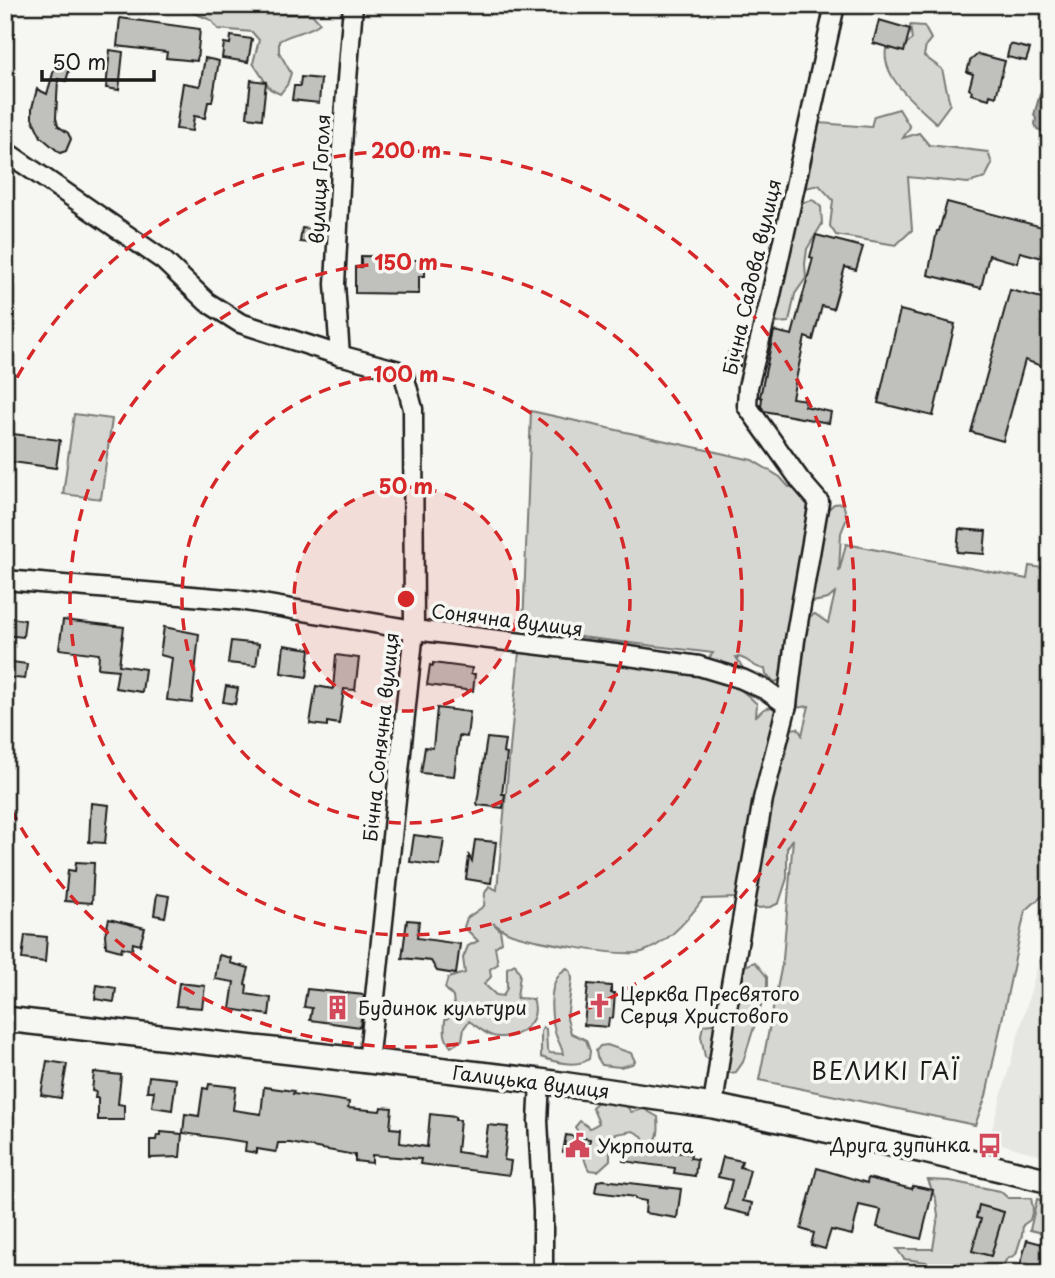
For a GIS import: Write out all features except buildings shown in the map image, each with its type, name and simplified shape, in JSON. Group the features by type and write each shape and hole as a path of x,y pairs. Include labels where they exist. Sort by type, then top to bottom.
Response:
{"street":[{"name":"вулиця Гоголя","path":"340,356 335,284 353,5"},
{"name":"Бічна Садова вулиця","path":"713,1106 763,799 787,705 795,640 819,502 747,406 748,387 835,5"},
{"name":"Бічна Сонячна вулиця","path":"5,151 163,260 207,302 240,323 340,356 396,369 404,375 412,410 414,630 368,1063"},
{"name":"Сонячна вулиця","path":"5,580 239,600 414,630 699,666 742,679 766,690 787,705"},
{"name":"Галицька вулиця","path":"5,1019 540,1081 713,1106 936,1153 1050,1181"},
{"path":"540,1081 538,1121 543,1273"}],"shaded area":[{"path":"188,5 268,5 284,13 312,14 320,23 279,41 279,52 291,73 280,94 270,89 253,63 259,40 252,32 218,29 211,20 189,11"},
{"path":"910,25 924,26 931,39 926,45 924,56 942,69 950,104 936,123 902,90 886,60 886,49 901,49 912,39"},
{"path":"1044,91 1050,93 1050,102 1046,107 1049,111 1050,127 1042,131 1037,129 1034,115 1040,94"},
{"path":"899,109 910,127 903,138 919,133 929,145 988,152 992,164 985,178 968,183 908,177 912,230 896,245 836,235 830,226 833,200 819,185 805,188 817,126 819,123 871,127 874,116"},
{"path":"813,200 821,207 822,224 807,249 806,278 795,294 789,322 777,323 774,317 790,255 792,212 799,203"},
{"path":"531,411 752,460 780,477 789,487 799,484 808,500 813,526 794,618 789,619 785,646 791,655 788,677 775,682 766,675 765,669 740,657 736,657 743,668 741,673 707,660 713,653 523,630"},
{"path":"74,414 112,419 101,499 63,494"},
{"path":"843,503 847,518 841,533 839,572 846,544 1027,579 1029,566 1050,569 1050,894 1041,897 1025,911 986,1096 975,1125 759,1080 783,959 793,839 787,848 787,878 779,903 771,907 757,908 752,904 739,904 737,892 736,898 703,899 676,930 660,943 642,952 616,953 558,944 512,934 493,923 500,930 502,942 495,947 498,964 490,969 491,977 484,984 496,995 503,996 507,988 507,968 515,964 520,974 517,998 533,999 535,1007 532,1021 515,1035 499,1037 483,1031 469,1021 464,1028 462,1040 451,1047 445,1035 445,1020 455,1013 453,997 445,988 448,978 465,973 463,958 468,946 478,941 464,927 467,918 484,906 485,893 489,886 497,890 519,652 716,678 730,683 750,697 757,704 756,716 764,709 779,705 791,729 798,728 802,735 809,706 796,708 790,704 796,652 805,645 798,625 799,621 815,614 828,623 835,593 828,599 812,602 806,587 823,514 834,504"},
{"path":"1050,922 1050,1158 998,1143 1000,1131 992,1129"},
{"path":"755,962 767,977 767,986 743,1062 736,1072 731,1073 705,1057 701,1036 703,1025 731,1022 742,967"},
{"path":"567,968 572,979 567,1019 571,1033 586,1040 590,1051 589,1059 572,1064 541,1057 543,1027 546,1029 547,1050 550,1053 563,1054 553,1024 551,1006 556,980"},
{"path":"607,1045 631,1053 635,1061 620,1067 602,1065 596,1051 600,1046"},
{"path":"600,1100 626,1105 631,1112 644,1109 658,1117 658,1130 655,1141 649,1148 642,1136 633,1131 610,1135 610,1160 598,1171 589,1170 575,1127 580,1121 590,1128 599,1123 592,1107"},
{"path":"928,1180 950,1181 1000,1191 1008,1198 1031,1198 1033,1209 1030,1220 1023,1225 1016,1254 1006,1260 1000,1273 936,1273 926,1262 904,1259 897,1249 933,1249 938,1216 936,1200"},
{"path":"1037,1199 1050,1203 1050,1235 1030,1230"}],"place":[{"name":"Церква Пресвятого Серця Христового","path":"600,1005"},
{"name":"Будинок культури","path":"338,1008"},
{"name":"Друга зупинка","path":"990,1145"},
{"name":"Укрпошта","path":"577,1146"}],"district":[{"name":"ВЕЛИКІ ГАЇ","path":"886,1072"}]}
